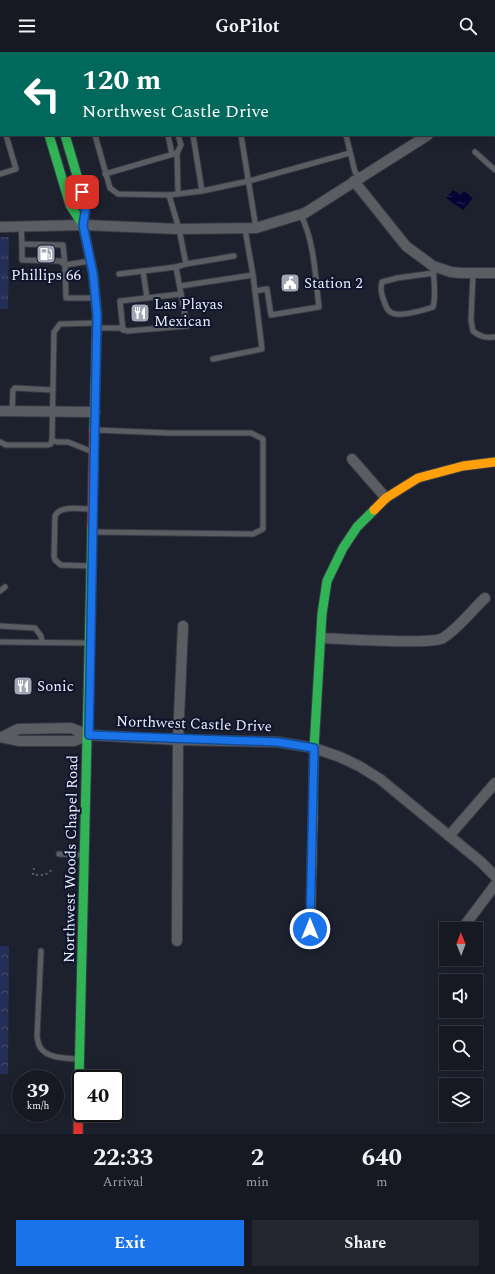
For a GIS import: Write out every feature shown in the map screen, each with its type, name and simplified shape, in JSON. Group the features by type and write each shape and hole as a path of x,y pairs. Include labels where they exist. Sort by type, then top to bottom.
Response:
{"main road":[{"name":"Northwest Woods Chapel Road","path":"49,136 70,205 83,225 91,261 96,298 97,326 89,735 78,1134"},
{"name":"Northwest Woods Chapel Road","path":"65,136 86,206 83,225"},
{"path":"310,940 314,748 322,614 326,581 333,565 357,527 386,498 418,478 463,466 495,462"}],"street":[{"path":"0,226 83,225 179,229 256,228 301,214 426,136"},
{"path":"357,179 406,246 433,270 473,274 495,273"},
{"path":"0,411 95,412"},
{"path":"352,459 386,498"},
{"path":"321,638 422,641 442,638 464,620 485,598"},
{"path":"177,941 178,740 183,626"},
{"path":"1,737 19,741 74,741 89,735"},
{"name":"Northwest Castle Drive","path":"89,735 178,740 278,742 314,748 340,757 359,766 380,779 495,876"},
{"path":"449,836 495,783"},
{"path":"467,922 495,885"}],"lane":[{"path":"0,174 16,169 6,136"},
{"path":"95,136 110,188 118,194 169,195 202,191 249,181 350,153"},
{"path":"168,136 174,153 178,194"},
{"path":"105,174 174,153 181,145 178,136"},
{"path":"193,136 202,191"},
{"path":"241,136 256,228"},
{"path":"346,136 357,179"},
{"path":"475,152 495,170"},
{"path":"169,195 179,229 186,264"},
{"path":"255,291 267,289 271,315 319,307 314,255 307,226 301,214"},
{"path":"21,226 22,260 60,261 65,265 91,261"},
{"path":"213,359 262,349 253,275 245,229"},
{"path":"22,244 63,245 66,298 96,298"},
{"path":"119,274 176,267 234,256"},
{"path":"0,442 6,445 51,444 54,332 60,324 118,328 127,331 187,326 176,267"},
{"path":"433,270 435,301 433,307 399,314 393,314 388,310 380,289 382,282 433,270"},
{"path":"143,271 147,298"},
{"path":"473,274 472,331 486,338 495,337"},
{"path":"180,286 253,275"},
{"path":"123,330 120,301 181,294"},
{"path":"12,411 13,390 15,388 53,390"},
{"path":"93,532 254,534 263,529 263,439 258,436 251,433 169,433 95,430"},
{"path":"52,440 57,442 68,442 95,452"},
{"path":"92,566 61,565 58,564 54,556 56,513 63,509 93,509"},
{"path":"0,591 5,587"},
{"path":"0,626 35,628 39,632 42,642"},
{"path":"0,642 91,643"},
{"path":"59,854 86,855"},
{"path":"41,950 37,1037 39,1046 47,1053 59,1057 80,1059"}],"path":[{"path":"34,868 33,875 45,875 53,869"}],"green space":[{"path":"0,237 9,237 8,309 0,309"},
{"path":"0,946 9,946 8,1074 0,1074"}],"water":[{"path":"453,190 461,195 464,191 473,198 463,210 446,198"}],"traffic: fast":[{"path":"49,136 70,205 83,225"},
{"path":"65,136 86,206 83,225 93,273 97,315 94,430"},
{"path":"313,816 314,748 322,614 327,581 343,548 357,527 374,510"},
{"path":"79,1070 92,526"}],"traffic: slow":[{"path":"374,510 386,498 418,478 463,466 495,462"},
{"path":"310,940 313,816"}],"traffic: jam":[{"path":"92,526 94,430"},
{"path":"78,1122 78,1134"}],"place":[{"name":"Phillips 66","path":"46,254"},
{"name":"Station 2","path":"290,283"},
{"name":"Las Playas Mexican","path":"140,313"},
{"name":"Sonic","path":"23,686"}],"route":[{"path":"82,192 86,206 83,225 93,273 97,315 89,735 178,740 278,742 314,748 310,929"}]}
